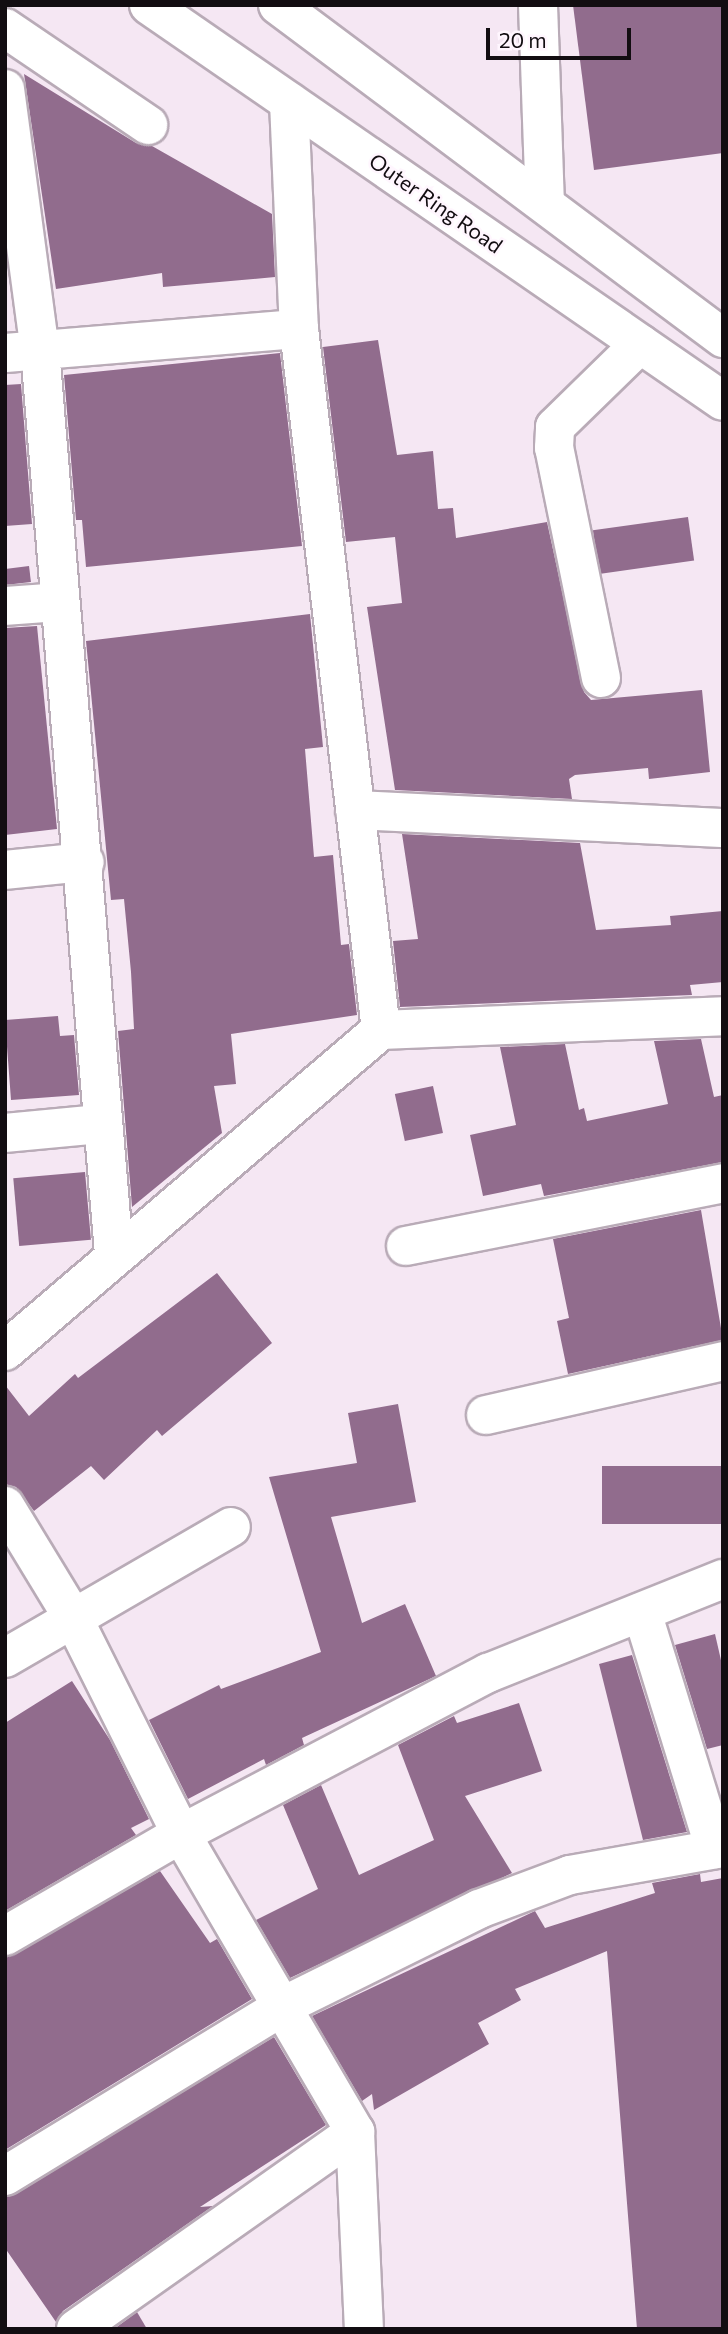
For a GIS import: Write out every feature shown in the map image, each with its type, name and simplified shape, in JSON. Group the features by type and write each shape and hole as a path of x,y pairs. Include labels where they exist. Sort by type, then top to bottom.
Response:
{"main road":[{"name":"Outer Ring Road","path":"149,5 723,401"},
{"path":"278,5 723,338"},
{"path":"538,5 545,203"},
{"path":"5,28 148,125"},
{"path":"5,89 23,351 60,602 85,862 100,1124 114,1253"},
{"path":"289,102 299,329 381,1030"},
{"path":"23,351 299,329"},
{"path":"601,678 554,448 555,427 640,344"},
{"path":"5,606 60,602"},
{"path":"355,810 723,828"},
{"path":"5,870 85,862"},
{"path":"5,1351 114,1253 381,1030 723,1016"},
{"path":"5,1133 100,1124"},
{"path":"406,1246 723,1183"},
{"path":"486,1415 723,1361"},
{"path":"5,1506 74,1618 181,1833 285,2005 355,2132 365,2329"},
{"path":"5,1658 231,1527"},
{"path":"5,1936 181,1833 488,1674 723,1580"},
{"path":"5,2176 285,2005 479,1909 570,1875 719,1848 642,1612"},
{"path":"76,2329 355,2132"}],"building":[{"path":"573,5 723,5 723,153 594,170"},
{"path":"24,74 136,143 152,146 272,214 275,277 163,287 162,273 56,289"},
{"path":"378,340 397,455 433,451 438,509 453,508 456,538 547,522 584,692 591,700 702,690 710,772 649,779 648,768 575,775 569,779 572,799 395,790 367,607 402,603 395,537 346,542 323,347"},
{"path":"280,353 302,546 86,567 82,520 76,520 64,375"},
{"path":"21,384 32,524 5,526 5,385"},
{"path":"688,517 694,561 599,574 593,530"},
{"path":"29,566 31,582 7,585 5,569"},
{"path":"310,614 323,747 305,749 314,857 333,855 341,945 349,944 357,1015 231,1034 236,1084 214,1086 222,1133 132,1207 118,1031 134,1029 131,972 124,899 111,900 86,641"},
{"path":"37,626 57,829 5,835 5,628"},
{"path":"402,834 580,843 596,930 671,925 670,916 723,911 723,982 690,985 692,995 400,1007 393,941 418,939"},
{"path":"58,1016 60,1036 74,1035 79,1095 11,1100 5,1020"},
{"path":"701,1039 714,1097 723,1095 723,1162 544,1196 541,1184 483,1196 470,1135 516,1125 500,1047 565,1044 579,1110 584,1108 587,1121 668,1104 654,1041"},
{"path":"433,1086 443,1133 405,1141 395,1094"},
{"path":"85,1172 91,1240 19,1246 13,1178"},
{"path":"701,1210 723,1340 568,1374 557,1321 569,1318 553,1239"},
{"path":"217,1273 272,1343 162,1436 157,1430 104,1480 91,1466 34,1511 16,1487 5,1484 5,1385 29,1416 75,1374 78,1378"},
{"path":"398,1404 416,1502 331,1517 362,1623 405,1604 436,1676 302,1738 304,1745 266,1765 264,1759 188,1799 149,1720 219,1685 221,1689 321,1652 269,1477 357,1463 348,1413"},
{"path":"602,1466 723,1466 723,1524 602,1524"},
{"path":"715,1634 723,1669 723,1745 707,1749 675,1645"},
{"path":"632,1655 687,1832 643,1840 599,1664"},
{"path":"72,1681 110,1740 149,1819 131,1828 136,1835 5,1911 5,1723"},
{"path":"519,1703 542,1771 465,1796 512,1873 290,1978 256,1920 318,1889 283,1805 321,1785 359,1875 434,1840 398,1745 454,1716 457,1723"},
{"path":"160,1871 210,1943 217,1939 252,1999 5,2150 5,1958"},
{"path":"700,1874 701,1882 723,1878 723,2329 637,2329 607,1951 515,1989 521,2000 478,2023 489,2044 374,2110 372,2094 362,2101 312,2016 535,1911 545,1928 655,1893 652,1883"},
{"path":"274,2037 326,2125 200,2207 213,2206 63,2311 56,2322 5,2248 5,2198"},
{"path":"137,2312 147,2329 114,2329"}]}
